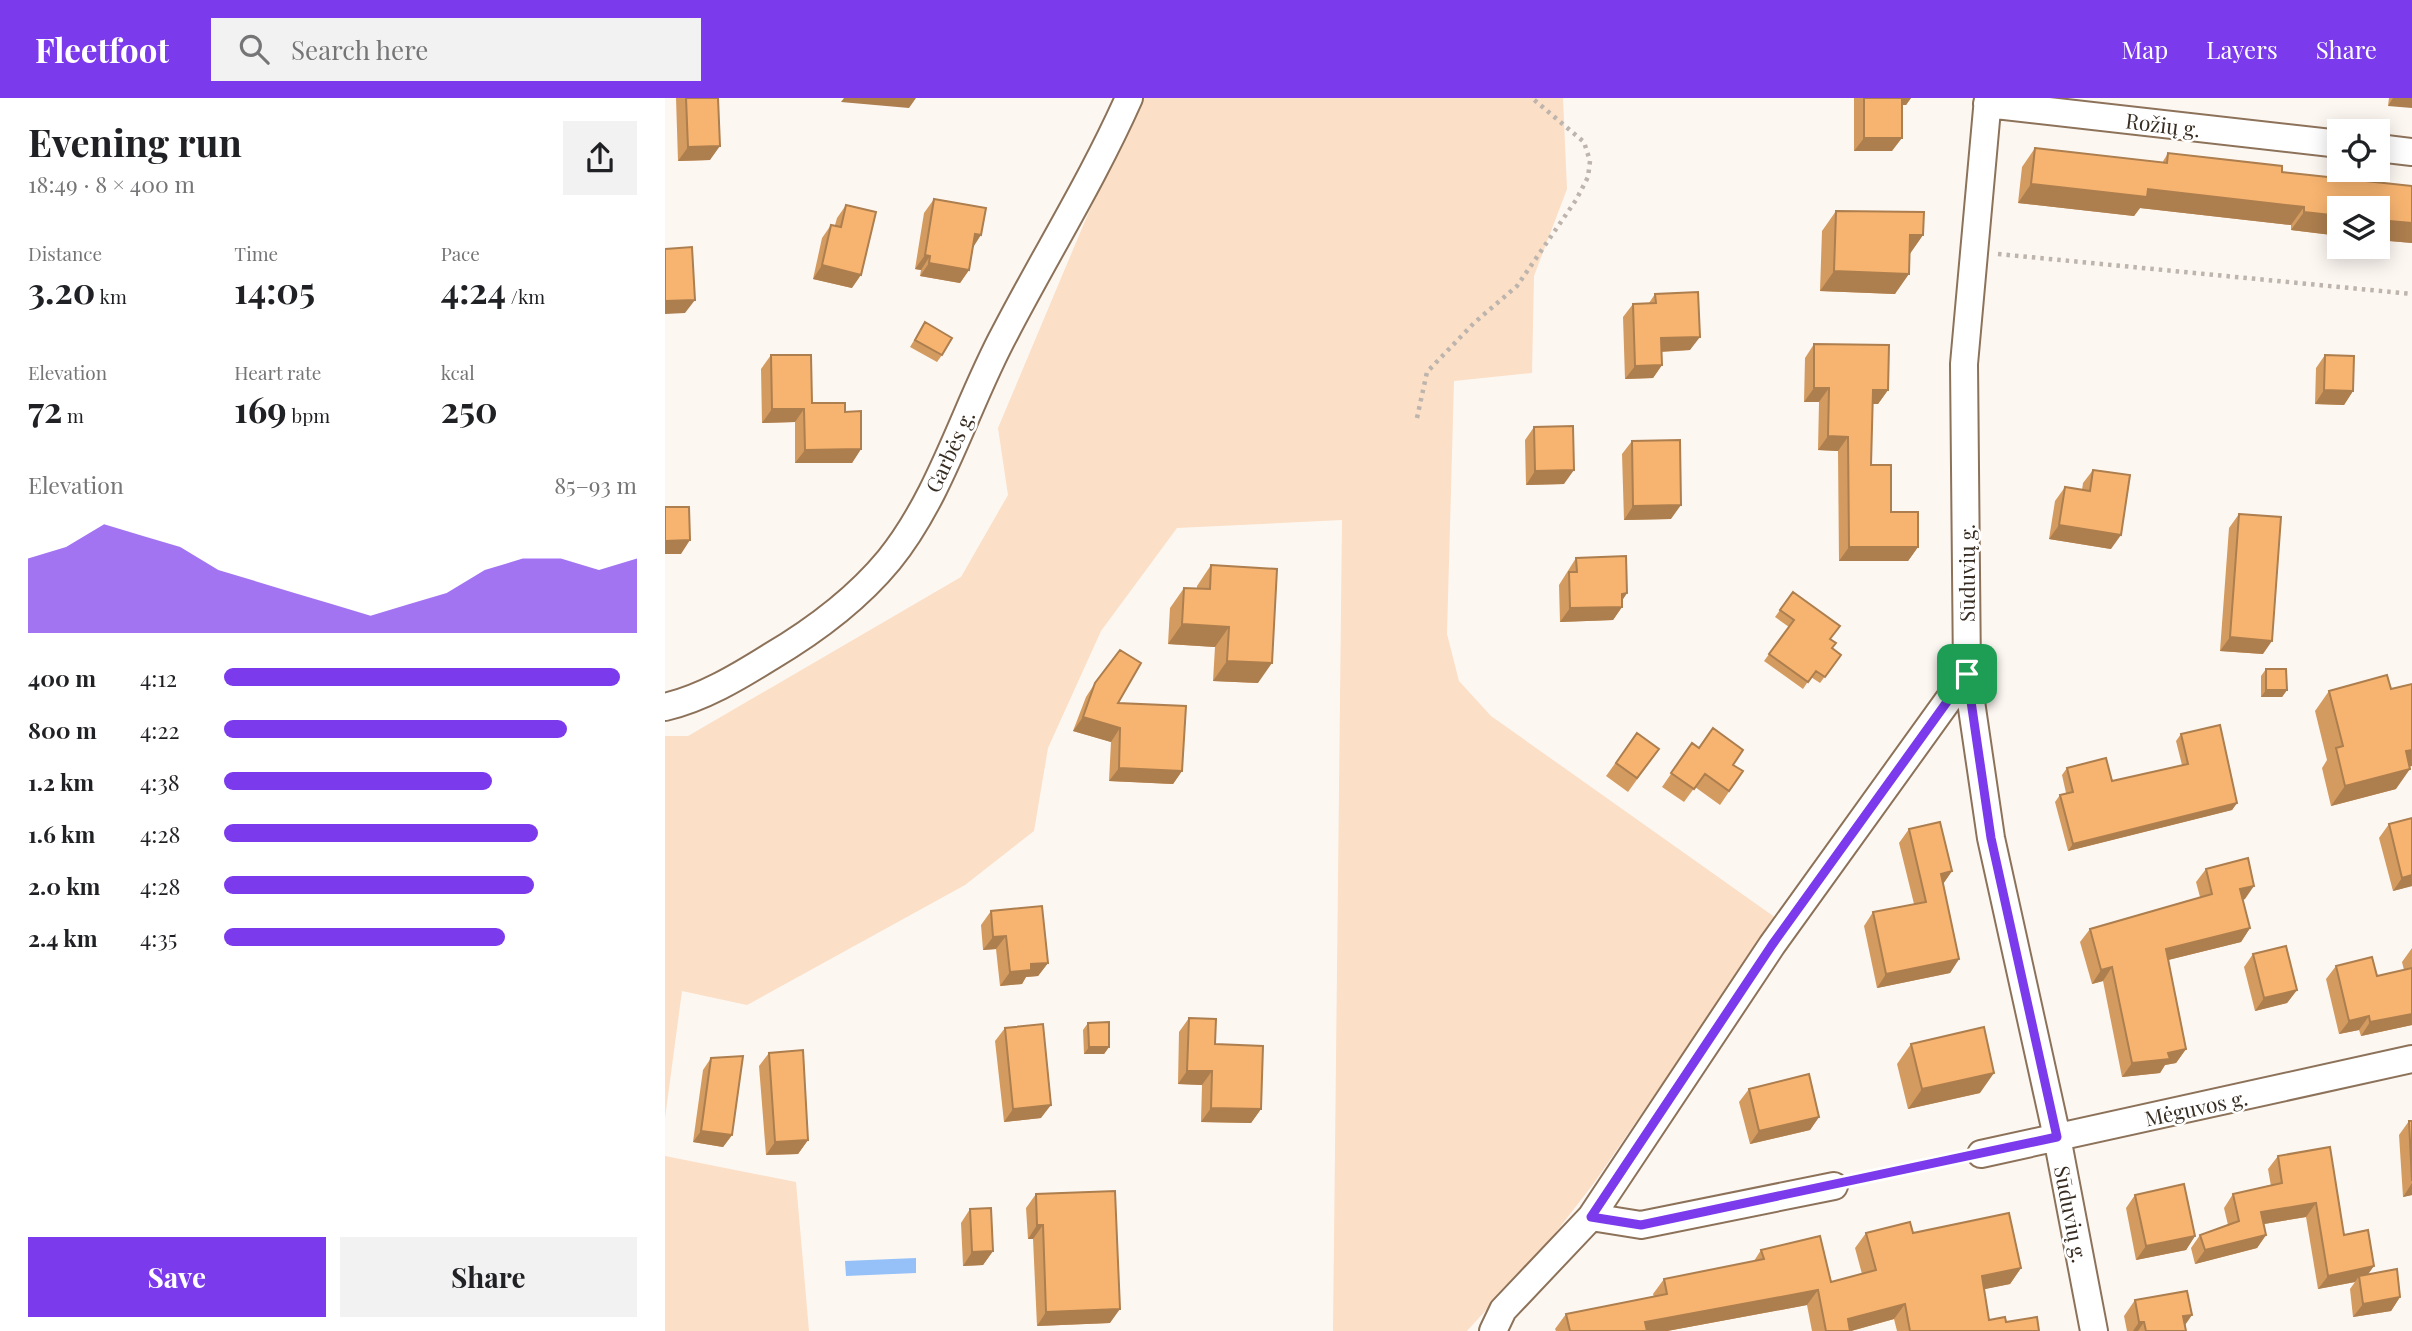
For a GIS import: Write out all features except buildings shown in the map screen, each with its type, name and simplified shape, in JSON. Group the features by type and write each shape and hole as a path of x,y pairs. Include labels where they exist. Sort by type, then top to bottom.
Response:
{"street":[{"name":"Garbės g.","path":"665,707 708,692 801,639 833,615 890,559 923,506 1004,334 1104,154 1129,98"},
{"name":"Rožių g.","path":"1987,101 2327,142"},
{"name":"Sūduvių g.","path":"1987,101 1964,364 1967,674 1991,838 2057,1137 2094,1331"},
{"path":"2390,149 2412,152"},
{"path":"1493,1331 1503,1310 1591,1217 1772,945 1967,674"},
{"name":"Mėguvos g.","path":"1981,1154 2412,1059"},
{"path":"1591,1217 1641,1225 1834,1185"}],"path":[{"path":"1417,418 1427,372 1474,323 1517,286 1588,177 1590,161 1584,142 1532,98"},
{"path":"1974,252 2412,294"},
{"path":"1834,1185 1981,1154"}],"shaded area":[{"path":"1143,98 1563,98 1567,189 1534,276 1532,373 1454,381 1447,634 1459,681 1491,716 1776,918 1594,1183 1550,1240 1467,1331 1333,1331 1342,520 1177,528 1101,631 1048,748 1034,831 965,885 747,1005 682,991 665,1118 665,736 688,736 961,577 1008,495 998,428 1088,214"},
{"path":"665,1156 796,1182 809,1331 665,1331"}],"water":[{"path":"916,1258 916,1273 846,1276 845,1261"}],"route":[{"path":"1967,674 1991,838 2057,1137 1641,1225 1591,1217 1772,945 1967,674"}]}
